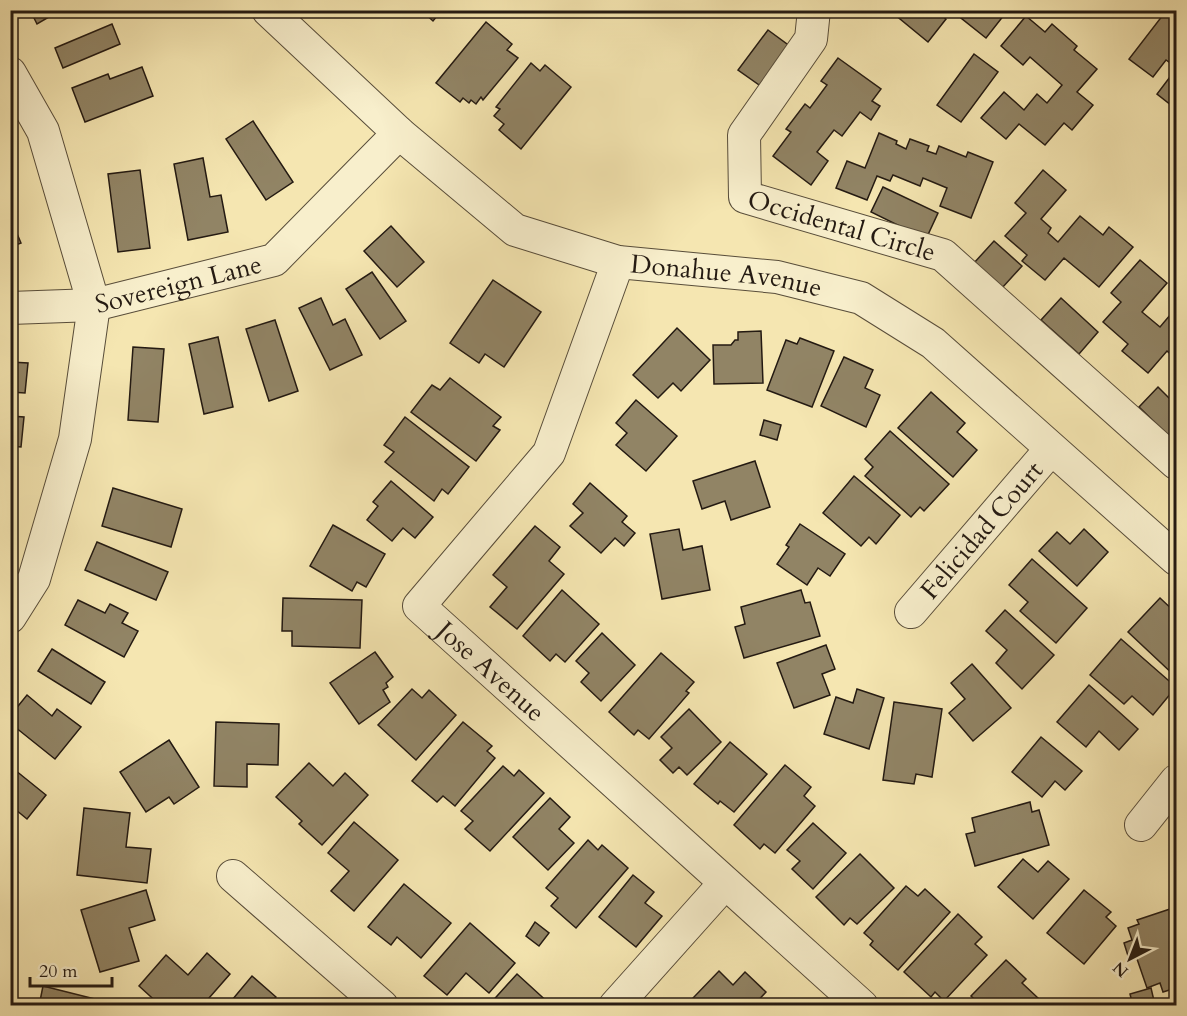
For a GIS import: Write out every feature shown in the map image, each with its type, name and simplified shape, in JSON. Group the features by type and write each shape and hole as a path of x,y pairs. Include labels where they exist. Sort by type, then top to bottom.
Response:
{"street":[{"name":"Donahue Avenue","path":"268,10 399,133 515,230 618,262 777,278 861,298 933,343 1176,559"},
{"name":"Occidental Circle","path":"814,10 811,39 744,135 745,197 943,255 1176,463"},
{"path":"10,73 43,130 94,305 75,439 34,579 10,617"},
{"name":"Sovereign Lane","path":"10,308 94,305 274,260 399,133"},
{"name":"Jose Avenue","path":"618,262 549,453 419,606 862,1005"},
{"name":"Felicidad Court","path":"911,612 1051,449"},
{"path":"1141,825 1176,781"},
{"path":"233,876 382,1005"},
{"path":"615,1005 725,883"}],"building":[{"path":"30,10 61,10 37,24"},
{"path":"421,10 442,10 433,21"},
{"path":"896,10 935,10 946,19 928,42 894,14"},
{"path":"967,10 1008,10 986,38 961,18"},
{"path":"1166,11 1176,19 1176,67 1166,60 1153,77 1129,59"},
{"path":"1026,16 1045,32 1052,24 1077,46 1074,50 1097,69 1077,92 1093,105 1072,130 1064,123 1045,145 1019,124 1006,139 981,118 1004,92 1024,110 1037,94 1047,103 1062,85 1030,57 1023,65 1001,46"},
{"path":"486,22 512,44 507,50 518,58 483,100 481,97 476,104 471,100 469,103 463,98 460,102 436,83"},
{"path":"112,24 120,44 63,68 55,48"},
{"path":"768,30 791,47 762,87 738,70"},
{"path":"974,54 998,72 961,122 937,105"},
{"path":"838,58 881,89 872,101 880,106 871,120 860,112 842,136 834,130 817,152 828,161 811,185 773,156 791,132 786,129 805,104 810,108 827,85 821,81"},
{"path":"531,63 540,71 545,65 571,87 521,149 499,130 504,124 494,116 500,109 496,107"},
{"path":"142,67 153,96 85,122 72,88 108,74 110,79"},
{"path":"1176,69 1176,109 1157,94"},
{"path":"253,121 293,182 266,200 226,139"},
{"path":"879,133 897,141 896,144 906,149 910,139 929,146 927,151 936,154 939,146 966,157 968,152 993,162 971,218 940,206 947,188 923,178 920,186 893,175 890,181 877,176 867,200 836,188 847,161 865,168"},
{"path":"203,158 210,197 221,195 228,232 188,240 174,164"},
{"path":"140,170 150,248 118,252 108,174"},
{"path":"1043,170 1066,190 1041,219 1051,228 1048,233 1058,242 1080,216 1103,235 1109,227 1133,247 1099,287 1064,258 1045,280 1022,261 1027,255 1005,236 1026,213 1015,203"},
{"path":"883,187 938,213 926,239 871,212"},
{"path":"10,217 21,243 10,247"},
{"path":"391,226 424,262 397,287 364,251"},
{"path":"994,241 1022,266 1002,288 974,263"},
{"path":"1140,260 1167,283 1142,312 1160,327 1176,308 1176,359 1167,351 1148,373 1122,351 1128,344 1103,322 1121,302 1111,293"},
{"path":"372,272 406,321 380,339 346,289"},
{"path":"493,280 541,312 504,367 485,354 479,363 450,343"},
{"path":"321,298 333,325 345,319 362,355 330,370 299,308"},
{"path":"1061,298 1098,332 1079,354 1041,320"},
{"path":"275,320 298,391 269,401 246,329"},
{"path":"677,328 710,360 681,391 673,383 658,398 633,375"},
{"path":"761,331 763,383 714,384 713,345 731,345 738,340 738,332"},
{"path":"218,337 233,407 204,414 189,344"},
{"path":"800,338 834,351 812,407 767,390 786,340 797,344"},
{"path":"133,347 164,349 158,422 128,420"},
{"path":"844,357 873,370 865,388 880,395 866,427 821,406"},
{"path":"10,362 28,363 25,393 10,392"},
{"path":"450,378 501,417 493,426 500,430 476,461 411,412 432,385 440,390"},
{"path":"1158,387 1176,405 1176,443 1139,407"},
{"path":"931,392 965,423 957,432 977,450 953,477 898,428"},
{"path":"636,400 677,436 646,471 616,445 627,433 616,423"},
{"path":"10,416 24,417 21,447 10,446"},
{"path":"405,417 469,467 448,494 442,489 434,501 385,462 394,452 384,445"},
{"path":"764,420 781,425 777,440 760,435"},
{"path":"890,431 949,484 924,511 920,507 911,517 865,476 873,467 865,459"},
{"path":"755,461 770,507 731,520 725,501 702,509 693,481"},
{"path":"854,476 900,515 876,544 869,537 861,546 823,513"},
{"path":"391,481 433,517 415,538 403,528 392,541 367,520 378,506 373,502"},
{"path":"590,483 627,516 622,522 635,533 624,546 615,538 601,553 570,526 583,513 573,504"},
{"path":"113,488 182,509 171,547 102,526"},
{"path":"800,524 845,554 830,576 818,568 807,585 777,564 789,547 786,545"},
{"path":"333,525 385,554 366,587 357,582 352,591 310,566"},
{"path":"535,526 560,547 549,561 564,574 517,629 490,607 507,587 493,575"},
{"path":"679,529 683,550 702,546 710,590 662,599 650,534"},
{"path":"1084,529 1108,552 1077,586 1039,551 1057,532 1070,544"},
{"path":"97,542 168,572 156,600 85,570"},
{"path":"1032,559 1087,608 1056,643 1020,611 1028,602 1009,585"},
{"path":"562,590 599,624 565,662 556,654 550,661 523,636"},
{"path":"801,590 805,603 810,602 820,636 744,658 735,627 745,624 741,607"},
{"path":"283,598 362,600 360,648 292,646 292,631 282,631"},
{"path":"1160,598 1176,613 1176,677 1128,632"},
{"path":"78,600 105,613 110,604 128,613 122,623 138,631 124,657 65,625"},
{"path":"1005,610 1054,655 1022,689 996,663 1007,650 986,631"},
{"path":"602,633 635,665 601,701 581,682 589,673 576,661"},
{"path":"1121,639 1176,687 1153,715 1132,696 1124,704 1090,675"},
{"path":"826,645 835,669 822,674 830,695 794,708 777,663"},
{"path":"52,649 105,682 91,704 38,671"},
{"path":"375,652 393,677 386,683 388,687 383,690 390,702 359,724 330,683"},
{"path":"661,653 694,682 686,691 689,693 649,739 638,730 634,735 609,712"},
{"path":"972,664 1011,708 973,741 949,713 965,699 951,683"},
{"path":"1089,685 1138,729 1119,750 1099,731 1086,747 1057,722"},
{"path":"412,689 422,698 429,690 456,715 416,760 378,725"},
{"path":"857,689 884,698 869,749 824,734 836,697 853,703"},
{"path":"27,695 52,716 57,709 81,727 55,759 10,723 10,716"},
{"path":"894,702 942,709 932,777 916,774 914,784 883,780"},
{"path":"689,709 721,742 687,775 679,767 673,773 660,760 672,748 661,737"},
{"path":"216,722 279,724 278,765 247,764 247,787 214,786"},
{"path":"463,722 492,746 487,751 495,758 455,806 443,796 437,802 412,781"},
{"path":"1041,737 1082,771 1065,790 1055,781 1042,797 1012,772"},
{"path":"169,740 199,787 174,804 169,797 146,812 120,772"},
{"path":"730,742 767,774 734,812 720,801 718,804 694,784"},
{"path":"309,763 333,786 345,773 368,795 322,845 299,824 302,821 276,797"},
{"path":"785,765 811,787 804,796 815,806 775,853 764,844 760,849 734,825"},
{"path":"10,766 46,795 27,819 10,805"},
{"path":"503,766 514,776 519,770 544,793 490,851 465,829 473,821 461,811"},
{"path":"550,798 570,817 559,829 574,843 548,870 513,837"},
{"path":"1030,802 1032,812 1039,810 1049,845 975,866 966,834 975,832 972,818"},
{"path":"84,808 130,813 126,847 151,849 147,883 77,875"},
{"path":"354,822 398,860 354,911 331,891 349,871 328,853"},
{"path":"813,823 846,853 813,889 792,869 800,861 787,850"},
{"path":"588,840 598,850 602,845 628,868 576,928 551,906 558,898 546,888"},
{"path":"860,854 894,888 857,924 850,918 844,925 816,897"},
{"path":"1023,859 1038,872 1048,861 1069,879 1033,919 998,887"},
{"path":"633,875 654,892 645,903 662,916 636,947 599,917"},
{"path":"404,884 451,923 421,958 397,937 391,945 368,927"},
{"path":"906,886 918,896 925,889 950,912 898,970 870,945 873,941 864,933"},
{"path":"146,890 155,920 129,928 139,961 100,972 81,910"},
{"path":"1084,890 1111,912 1106,917 1116,926 1084,964 1047,933"},
{"path":"1173,908 1176,919 1176,988 1163,992 1160,983 1147,988 1136,956 1129,959 1124,943 1132,940 1128,928 1139,924 1137,920"},
{"path":"958,914 982,937 975,944 987,955 944,1001 935,992 931,997 904,972"},
{"path":"535,922 549,933 539,946 526,936"},
{"path":"470,923 515,963 489,993 466,973 447,995 424,976"},
{"path":"207,953 230,974 202,1006 161,1006 139,986 166,955 188,975"},
{"path":"1006,960 1026,979 1022,983 1038,998 1031,1006 981,1006 971,996"},
{"path":"719,971 733,985 745,972 766,992 753,1006 691,1006 695,1001 692,999"},
{"path":"517,974 552,1006 488,1006"},
{"path":"252,976 276,997 270,1004 272,1006 227,1006"},
{"path":"43,986 111,1003 110,1006 39,1006"},
{"path":"1151,988 1155,1005 1133,1006 1130,994"}]}
